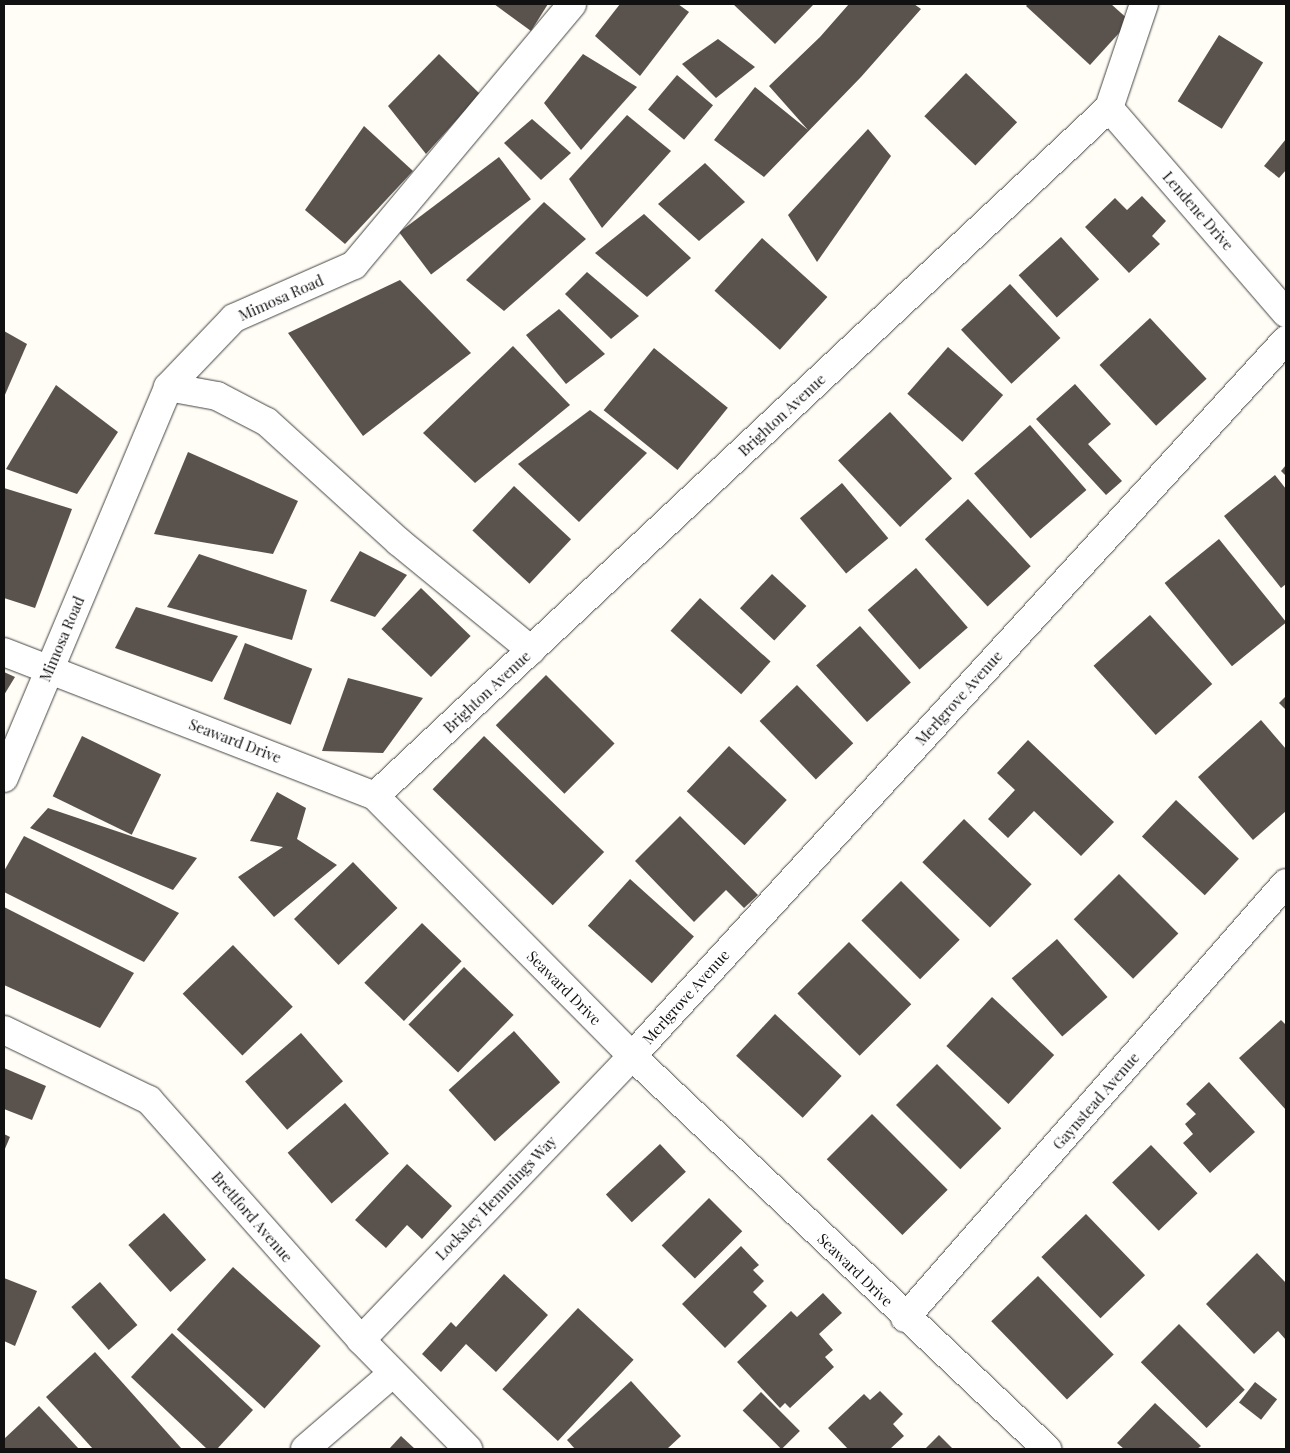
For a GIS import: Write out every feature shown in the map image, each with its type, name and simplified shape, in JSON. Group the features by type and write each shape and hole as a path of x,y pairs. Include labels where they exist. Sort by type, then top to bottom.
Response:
{"street":[{"name":"Mimosa Road","path":"4,778 168,387 234,318 354,265 572,4"},
{"name":"Brighton Avenue","path":"375,796 1109,108 1144,4"},
{"name":"Lendene Drive","path":"1109,108 1286,313"},
{"name":"Merlgrove Avenue","path":"632,1056 1286,340"},
{"path":"168,387 217,396 267,422 399,542 531,650"},
{"name":"Seaward Drive","path":"4,652 375,796 632,1056 905,1318 1047,1449"},
{"name":"Gaynstead Avenue","path":"905,1318 1286,883"},
{"name":"Brettford Avenue","path":"4,1030 149,1100 361,1340 468,1449"},
{"name":"Locksley Hemmings Way","path":"361,1340 632,1056"},
{"path":"305,1449 393,1373"}],"building":[{"path":"494,4 548,4 531,31"},
{"path":"620,4 678,4 689,12 640,76 595,36"},
{"path":"733,4 814,4 775,44"},
{"path":"849,4 914,4 921,9 861,77 764,177 714,140 755,87 808,130 769,86 820,37"},
{"path":"1028,4 1111,4 1130,21 1090,65 1026,6"},
{"path":"1219,35 1263,63 1222,129 1178,101"},
{"path":"718,39 755,67 716,98 682,64"},
{"path":"439,54 480,94 426,154 388,106"},
{"path":"583,54 637,87 581,150 544,103"},
{"path":"966,73 1017,122 975,165 924,116"},
{"path":"677,75 713,105 684,140 648,109"},
{"path":"627,115 671,151 602,228 569,179"},
{"path":"532,119 571,153 541,180 504,143"},
{"path":"364,126 413,171 345,244 305,210"},
{"path":"868,129 891,156 817,262 788,215"},
{"path":"1286,139 1286,170 1279,178 1264,166"},
{"path":"499,157 531,199 431,275 399,232"},
{"path":"705,163 745,202 699,241 658,204"},
{"path":"1142,196 1166,221 1152,236 1160,244 1129,273 1085,227 1115,198 1127,210"},
{"path":"544,202 586,239 504,311 466,280"},
{"path":"644,214 691,258 647,297 595,253"},
{"path":"1061,237 1099,279 1057,317 1019,275"},
{"path":"762,238 827,297 780,350 714,291"},
{"path":"587,272 639,316 611,339 565,294"},
{"path":"400,280 471,353 363,436 288,333"},
{"path":"1010,284 1060,338 1011,384 961,330"},
{"path":"559,309 605,354 566,384 526,335"},
{"path":"1150,318 1207,379 1156,426 1100,365"},
{"path":"4,331 27,344 4,397"},
{"path":"513,346 570,405 475,483 423,433"},
{"path":"948,347 1003,395 962,442 907,394"},
{"path":"654,348 728,408 677,470 604,410"},
{"path":"1075,384 1111,424 1088,444 1122,481 1106,495 1036,419"},
{"path":"56,385 118,432 77,494 6,469"},
{"path":"590,410 647,453 579,522 518,464"},
{"path":"890,412 952,479 900,527 838,460"},
{"path":"1030,425 1086,490 1031,538 974,474"},
{"path":"188,452 298,501 273,554 154,534"},
{"path":"1286,465 1286,476 1281,471"},
{"path":"1275,475 1286,489 1286,584 1281,588 1224,516"},
{"path":"842,483 888,538 846,574 800,518"},
{"path":"514,486 571,539 529,584 472,531"},
{"path":"4,488 72,509 35,608 4,598"},
{"path":"968,499 1031,566 988,607 925,539"},
{"path":"1219,539 1286,622 1232,666 1165,583"},
{"path":"360,551 407,575 375,617 330,601"},
{"path":"199,554 307,590 292,640 167,607"},
{"path":"916,568 968,628 920,670 868,610"},
{"path":"772,574 806,606 774,640 740,608"},
{"path":"421,588 471,636 431,677 381,629"},
{"path":"700,598 771,662 741,694 671,631"},
{"path":"136,607 238,636 212,682 115,648"},
{"path":"1150,615 1212,684 1156,735 1094,666"},
{"path":"860,626 911,682 867,722 816,665"},
{"path":"245,643 312,669 291,725 223,699"},
{"path":"4,672 15,677 4,695"},
{"path":"546,675 615,744 564,794 496,725"},
{"path":"348,678 423,698 383,753 322,751"},
{"path":"797,685 853,743 816,779 760,721"},
{"path":"1286,696 1286,710 1279,703"},
{"path":"1261,720 1286,749 1286,811 1253,840 1198,777"},
{"path":"82,736 161,775 132,835 53,796"},
{"path":"484,736 604,852 553,905 433,789"},
{"path":"1028,740 1114,822 1081,856 1034,811 1008,838 988,819 1015,790 997,773"},
{"path":"729,746 787,800 744,845 687,791"},
{"path":"277,792 306,808 297,839 337,865 274,917 238,877 283,847 250,841"},
{"path":"1176,800 1239,859 1205,895 1142,837"},
{"path":"48,808 197,858 173,890 30,828"},
{"path":"680,816 758,895 744,908 726,890 694,922 635,861"},
{"path":"964,819 1032,884 990,927 922,862"},
{"path":"24,836 179,913 144,962 4,892 4,871"},
{"path":"353,862 397,908 338,965 294,919"},
{"path":"1119,874 1178,933 1133,979 1074,919"},
{"path":"630,879 694,937 652,983 588,926"},
{"path":"901,881 960,940 920,979 861,921"},
{"path":"4,907 134,973 100,1028 4,985"},
{"path":"422,923 462,961 404,1021 364,983"},
{"path":"1057,939 1108,997 1062,1036 1012,978"},
{"path":"849,942 911,1004 860,1056 797,994"},
{"path":"233,945 293,1007 242,1055 183,994"},
{"path":"464,967 514,1015 458,1072 408,1025"},
{"path":"992,997 1054,1055 1008,1104 946,1046"},
{"path":"775,1014 842,1076 803,1118 736,1056"},
{"path":"1281,1020 1286,1025 1286,1110 1239,1058"},
{"path":"514,1031 560,1082 495,1141 449,1090"},
{"path":"301,1033 343,1081 287,1130 245,1082"},
{"path":"937,1064 1001,1128 960,1169 896,1105"},
{"path":"4,1068 46,1086 32,1120 4,1109"},
{"path":"1209,1082 1255,1132 1210,1173 1183,1143 1193,1134 1185,1124 1196,1114 1186,1104"},
{"path":"345,1103 389,1154 332,1203 288,1153"},
{"path":"872,1114 948,1190 902,1235 827,1159"},
{"path":"4,1134 10,1137 4,1151"},
{"path":"660,1144 686,1172 632,1222 606,1194"},
{"path":"1151,1145 1198,1193 1159,1231 1112,1183"},
{"path":"407,1164 452,1206 422,1239 407,1225 386,1248 355,1220"},
{"path":"709,1198 742,1231 695,1279 662,1245"},
{"path":"164,1213 206,1260 170,1292 128,1245"},
{"path":"1086,1214 1145,1275 1100,1318 1041,1257"},
{"path":"741,1246 759,1265 753,1270 764,1281 753,1292 767,1306 725,1348 682,1304"},
{"path":"1257,1253 1286,1283 1286,1340 1278,1331 1254,1354 1206,1304"},
{"path":"233,1267 321,1346 264,1408 177,1329"},
{"path":"504,1274 548,1315 496,1372 466,1344 441,1372 422,1354 451,1322 456,1327"},
{"path":"1038,1276 1114,1354 1067,1400 991,1321"},
{"path":"4,1278 37,1291 15,1346 4,1341"},
{"path":"100,1282 137,1325 109,1350 71,1307"},
{"path":"823,1293 842,1313 819,1334 833,1350 825,1357 834,1367 790,1408 785,1403 780,1408 737,1362 791,1311 797,1317"},
{"path":"578,1308 634,1360 558,1441 502,1389"},
{"path":"1179,1324 1245,1390 1207,1428 1141,1362"},
{"path":"172,1333 253,1410 217,1449 207,1449 131,1377"},
{"path":"95,1352 180,1449 93,1449 46,1397"},
{"path":"631,1381 681,1436 667,1449 575,1449 567,1440"},
{"path":"1255,1382 1277,1399 1261,1420 1239,1402"},
{"path":"880,1391 903,1414 893,1424 904,1436 890,1449 848,1449 828,1428 864,1394 870,1400"},
{"path":"761,1392 800,1431 781,1449 743,1410"},
{"path":"1155,1403 1201,1446 1197,1449 1124,1449 1117,1443"},
{"path":"39,1406 79,1449 4,1449 4,1439"},
{"path":"939,1435 953,1449 925,1449"},
{"path":"401,1436 415,1449 389,1449"}]}
